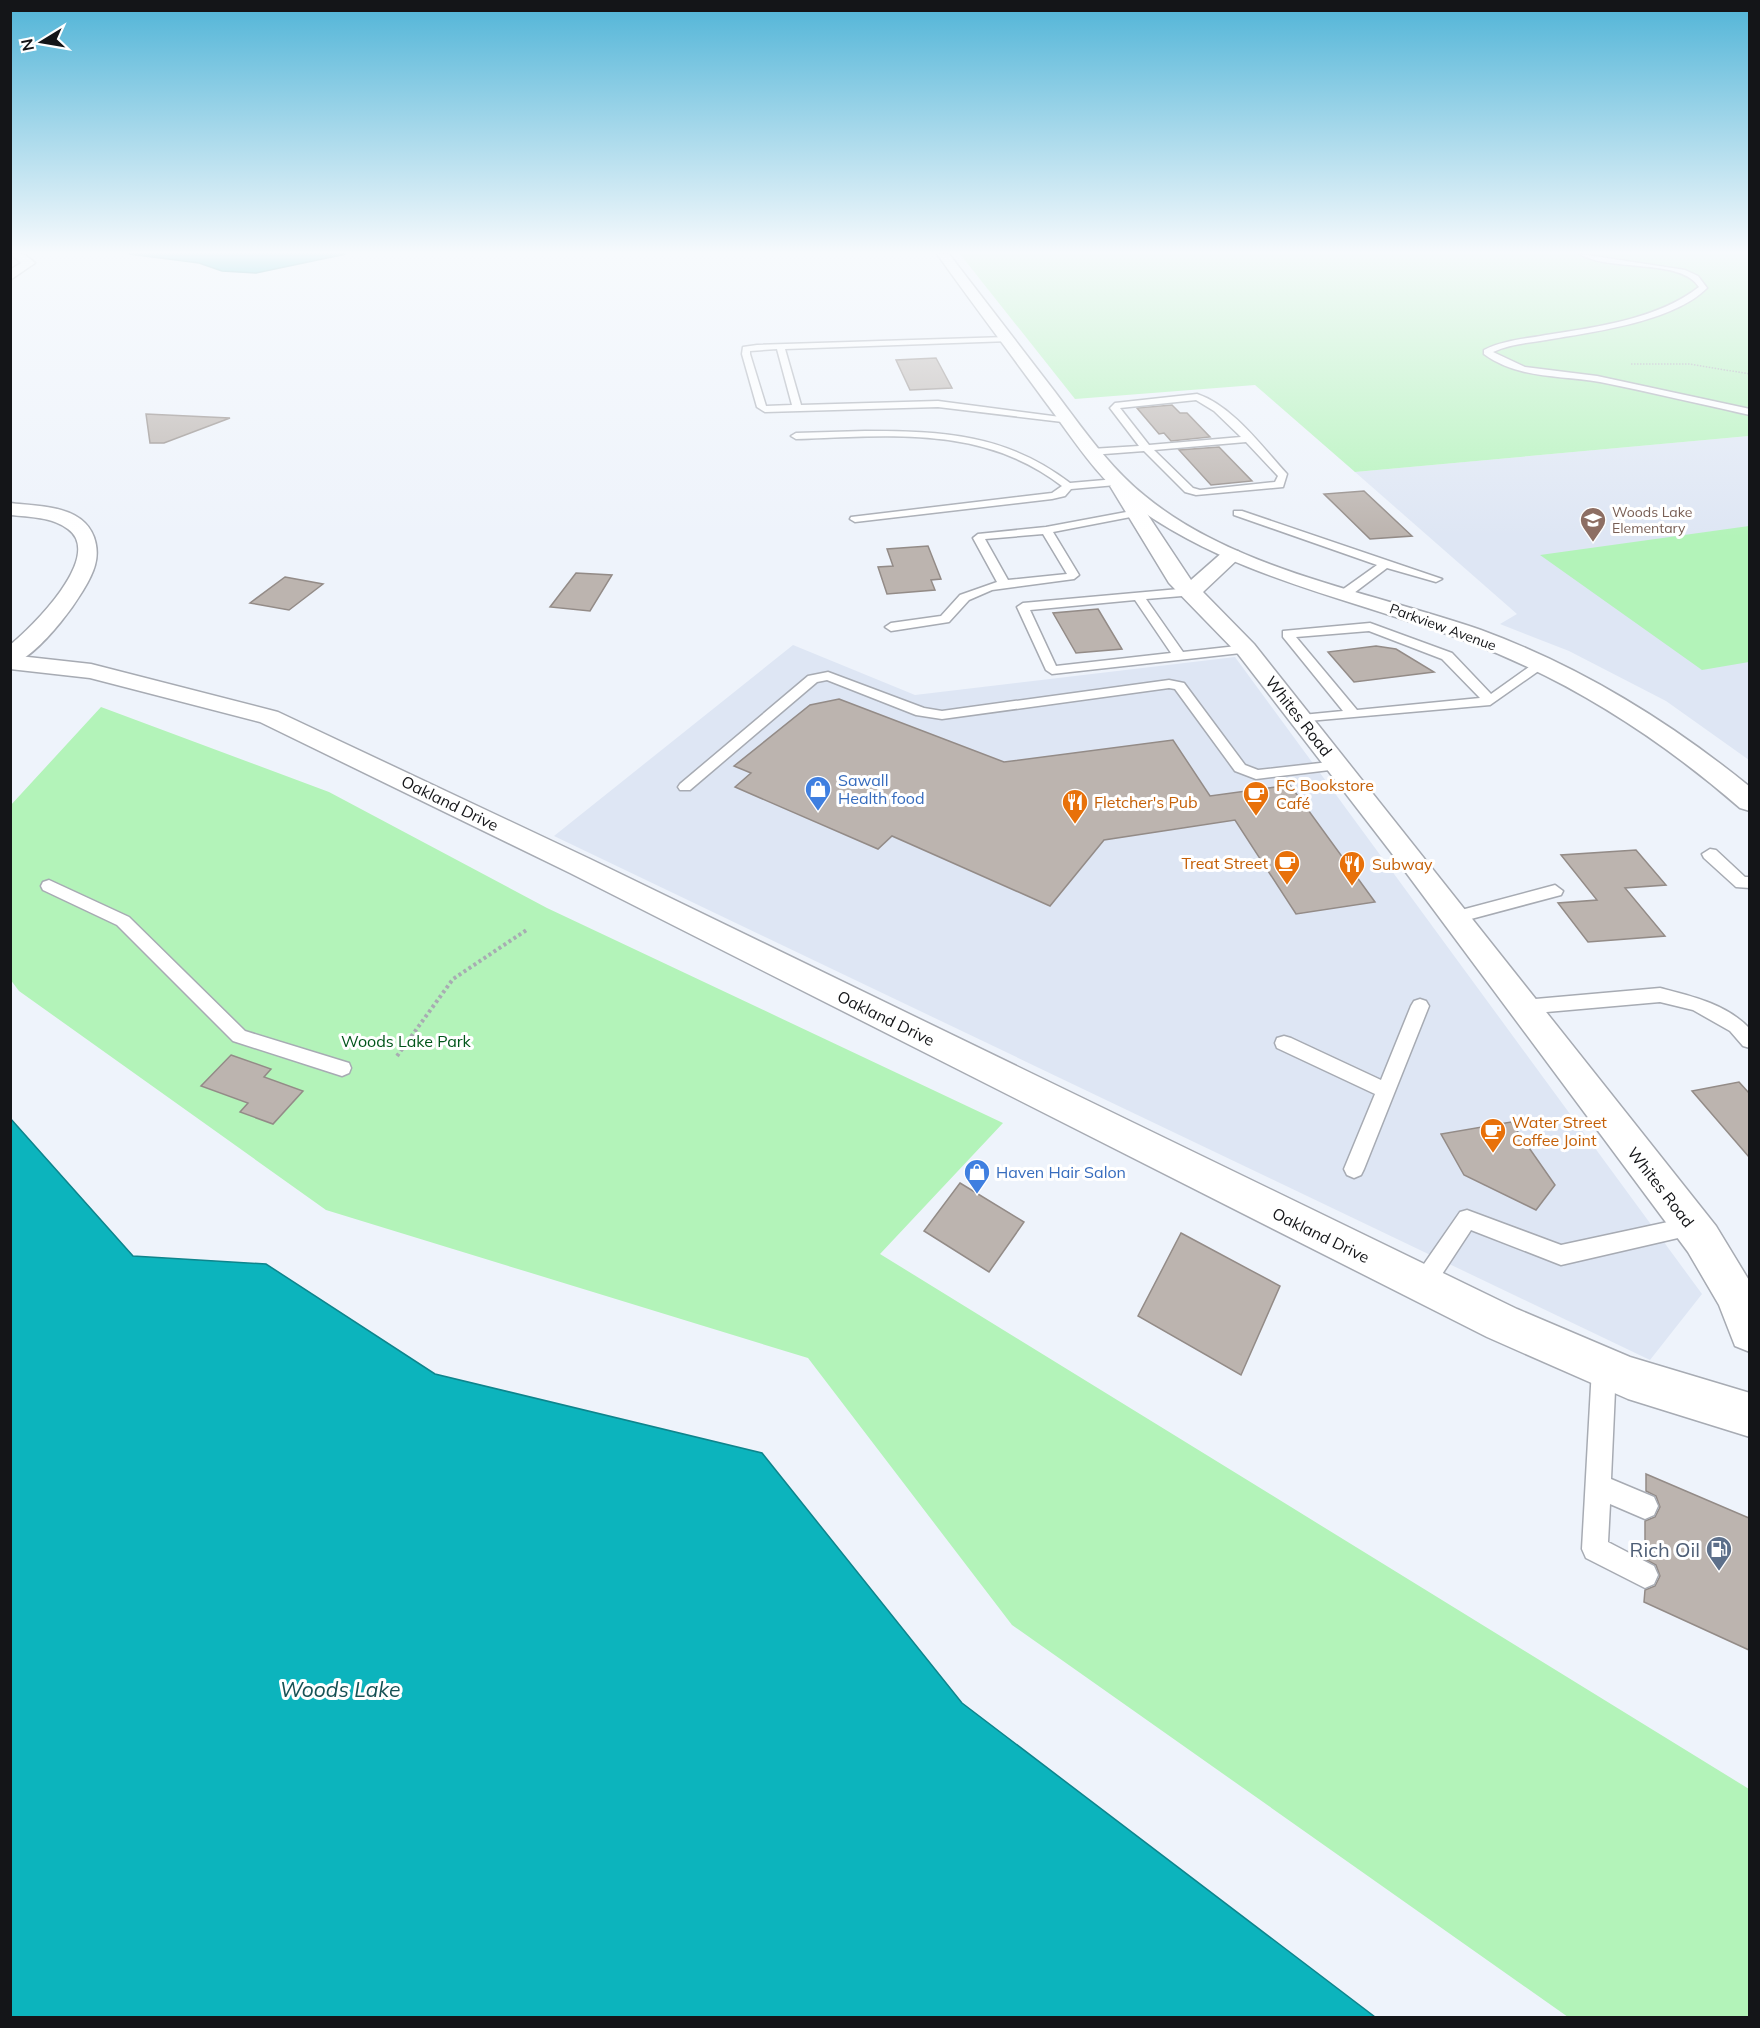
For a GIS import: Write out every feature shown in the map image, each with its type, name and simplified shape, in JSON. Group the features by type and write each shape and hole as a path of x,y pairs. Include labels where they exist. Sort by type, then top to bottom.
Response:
{"street":[{"name":"Whites Road","path":"1014,349 1117,484 1177,578 1246,649 1302,719 1691,1226 1735,1295 1749,1332"},
{"name":"Parkview Avenue","path":"1117,484 1168,524 1231,555 1475,636 1614,700 1655,726 1749,802"},
{"path":"10,509 72,520 84,530 88,542 88,557 82,577 47,626 10,660"},
{"path":"1190,592 1231,555"},
{"name":"Oakland Drive","path":"10,660 101,673 269,717 559,856 1502,1323 1604,1368 1681,1396 1749,1415"}],"lane":[{"path":"750,349 746,349 762,407 771,410 854,405 938,405 1068,421"},
{"path":"781,349 798,409"},
{"path":"1492,349 1487,352 1496,360 1526,369 1596,379 1749,411"},
{"path":"1185,398 1205,399 1283,476 1279,485 1200,493 1189,490 1146,448 1115,408 1118,405 1185,398"},
{"path":"796,436 923,433 1006,449 1032,459 1058,475 1068,486"},
{"path":"1091,452 1248,439"},
{"path":"855,519 1052,496 1061,494 1068,486 1117,484"},
{"path":"1005,584 979,538 1046,530 1137,513"},
{"path":"1238,513 1385,564 1436,579"},
{"path":"891,627 945,619 954,603 968,595 1005,584 1073,575 1046,530"},
{"path":"1346,593 1385,564"},
{"path":"1190,592 1023,607 1052,670 1246,649"},
{"path":"1138,597 1179,656"},
{"path":"1353,714 1287,634 1370,627 1447,656 1490,701"},
{"path":"1302,719 1490,701 1541,665"},
{"path":"685,787 813,678 828,676 921,712 942,715 1169,684 1179,686 1240,768 1256,775 1338,765"},
{"path":"1710,854 1742,883 1749,882"},
{"path":"49,886 123,921 239,1036 342,1068"},
{"path":"1456,917 1555,891"},
{"path":"1524,1007 1660,995 1698,1005 1736,1026 1749,1041"},
{"path":"1354,1169 1420,1006"},
{"path":"1284,1043 1386,1090"},
{"path":"1423,1284 1467,1219 1561,1256 1691,1226"},
{"path":"1604,1368 1595,1550 1645,1575"},
{"path":"1598,1486 1645,1506"}],"path":[{"path":"1596,379 1613,367 1637,362 1689,364 1749,374"},
{"path":"397,1056 453,979 528,929"}],"shaded area":[{"name":"Woods Lake Elementary","path":"1749,436 1749,760 1666,701 1569,651 1500,624 1517,614 1355,472"},
{"path":"793,645 915,695 1235,657 1702,1294 1650,1360 554,836"}],"green space":[{"path":"1035,349 1749,349 1749,436 1355,472 1255,385 1075,399"},
{"path":"1749,526 1749,662 1702,670 1540,555"},
{"name":"Woods Lake Park","path":"101,707 329,792 547,908 1003,1123 880,1254 1749,1789 1749,2017 1568,2017 1012,1625 808,1358 326,1210 19,991 10,979 10,806"}],"water":[{"name":"Woods Lake","path":"10,1118 133,1256 266,1264 435,1374 762,1453 962,1703 1375,2017 11,2017"}],"building":[{"path":"936,358 952,388 910,390 896,360"},
{"path":"1172,405 1180,413 1187,413 1210,437 1171,441 1164,433 1159,434 1137,408"},
{"path":"146,414 230,418 164,443 150,443"},
{"path":"1219,447 1252,481 1211,485 1179,450"},
{"path":"1364,491 1412,536 1370,539 1324,494"},
{"path":"928,546 941,579 931,580 935,590 887,594 878,567 893,566 887,549"},
{"path":"576,573 612,575 590,611 550,607"},
{"path":"285,577 323,584 289,610 250,603"},
{"path":"1098,609 1122,649 1076,653 1053,613"},
{"path":"1376,646 1396,649 1434,672 1354,682 1328,652"},
{"path":"839,699 1004,762 1173,740 1210,796 1290,785 1375,902 1296,914 1235,820 1104,840 1050,906 892,836 878,849 735,787 751,773 734,766 810,705"},
{"path":"1636,850 1666,885 1625,888 1665,936 1588,942 1558,903 1597,900 1561,855"},
{"path":"231,1055 271,1069 264,1077 303,1091 273,1124 240,1112 248,1103 201,1086"},
{"path":"1739,1082 1749,1093 1749,1157 1692,1091"},
{"name":"Water Street Coffee Joint","path":"1511,1122 1555,1185 1536,1210 1464,1175 1441,1134"},
{"path":"960,1183 1024,1222 989,1272 924,1231"},
{"path":"1181,1233 1280,1286 1241,1375 1138,1316"},
{"path":"1646,1474 1749,1518 1749,1650 1644,1602 1645,1590 1655,1586 1660,1576 1656,1565 1645,1559 1645,1521 1655,1517 1660,1507 1656,1496 1646,1491"}],"place":[{"name":"Woods Lake Elementary","path":"1593,543"},
{"name":"Sawall Health food","path":"818,812"},
{"name":"FC Bookstore Café","path":"1256,817"},
{"name":"Fletcher's Pub","path":"1075,825"},
{"name":"Treat Street","path":"1287,886"},
{"name":"Subway","path":"1352,887"},
{"name":"Water Street Coffee Joint","path":"1493,1154"},
{"name":"Haven Hair Salon","path":"977,1195"},
{"name":"Rich Oil","path":"1719,1572"}]}
